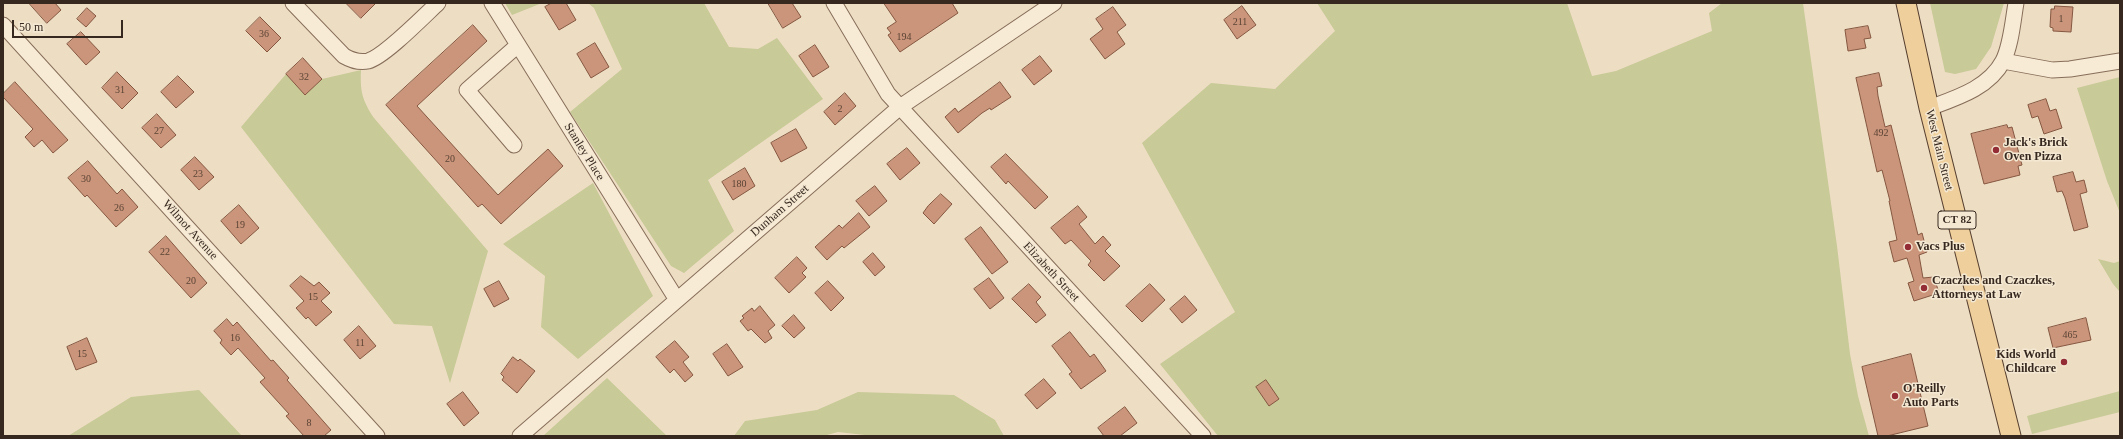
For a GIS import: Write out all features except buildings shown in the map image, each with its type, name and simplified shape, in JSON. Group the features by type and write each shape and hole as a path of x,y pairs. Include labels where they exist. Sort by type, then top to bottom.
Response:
{"main road":[{"name":"West Main Street","path":"1906,3 1929,108 2011,436"}],"street":[{"path":"293,3 338,51 348,58 357,61 368,61 379,55 438,3"},
{"name":"Stanley Place","path":"492,3 677,300"},
{"name":"Elizabeth Street","path":"834,3 884,89 1203,436"},
{"name":"Dunham Street","path":"520,436 900,107 1054,3"},
{"path":"1929,108 1967,94 1988,78 2003,61 2011,32 2016,3"},
{"name":"Wilmot Avenue","path":"3,25 377,436"},
{"path":"514,145 467,90 518,45"},
{"path":"2003,61 2052,70 2070,69 2120,60"}],"green space":[{"path":"505,3 542,3 512,15"},
{"path":"588,3 704,3 729,47 758,49 777,38 823,99 708,180 734,231 684,273 671,266 570,112 622,69 594,8"},
{"path":"1317,3 1567,3 1592,76 1616,71 1712,31 1709,13 1722,3 1803,3 1837,246 1850,354 1858,396 1869,436 1218,436 1160,364 1235,312 1142,143 1211,83 1275,89 1335,31"},
{"path":"1930,3 2004,3 1991,47 1976,69 1955,74 1945,72"},
{"path":"361,70 361,84 364,100 374,118 488,251 450,383 432,326 394,324 241,127 286,74 305,94 322,79"},
{"path":"2120,77 2120,213 2107,181 2077,88"},
{"path":"593,183 653,296 578,359 541,327 545,276 503,244"},
{"path":"2098,259 2114,263 2120,261 2120,292 2113,284"},
{"path":"607,378 667,436 543,436"},
{"path":"199,390 242,436 68,436 131,397"},
{"path":"2120,391 2120,412 2032,434 2027,416"},
{"path":"858,392 954,395 995,420 1004,436 874,436 838,432 823,436 734,436 745,421 817,410"}],"place":[{"name":"Jack's Brick Oven Pizza","path":"1996,150"},
{"name":"Vacs Plus","path":"1908,247"},
{"name":"Czaczkes and Czaczkes, Attorneys at Law","path":"1924,288"},
{"name":"Kids World Childcare","path":"2064,362"},
{"name":"O'Reilly Auto Parts","path":"1895,396"}]}
